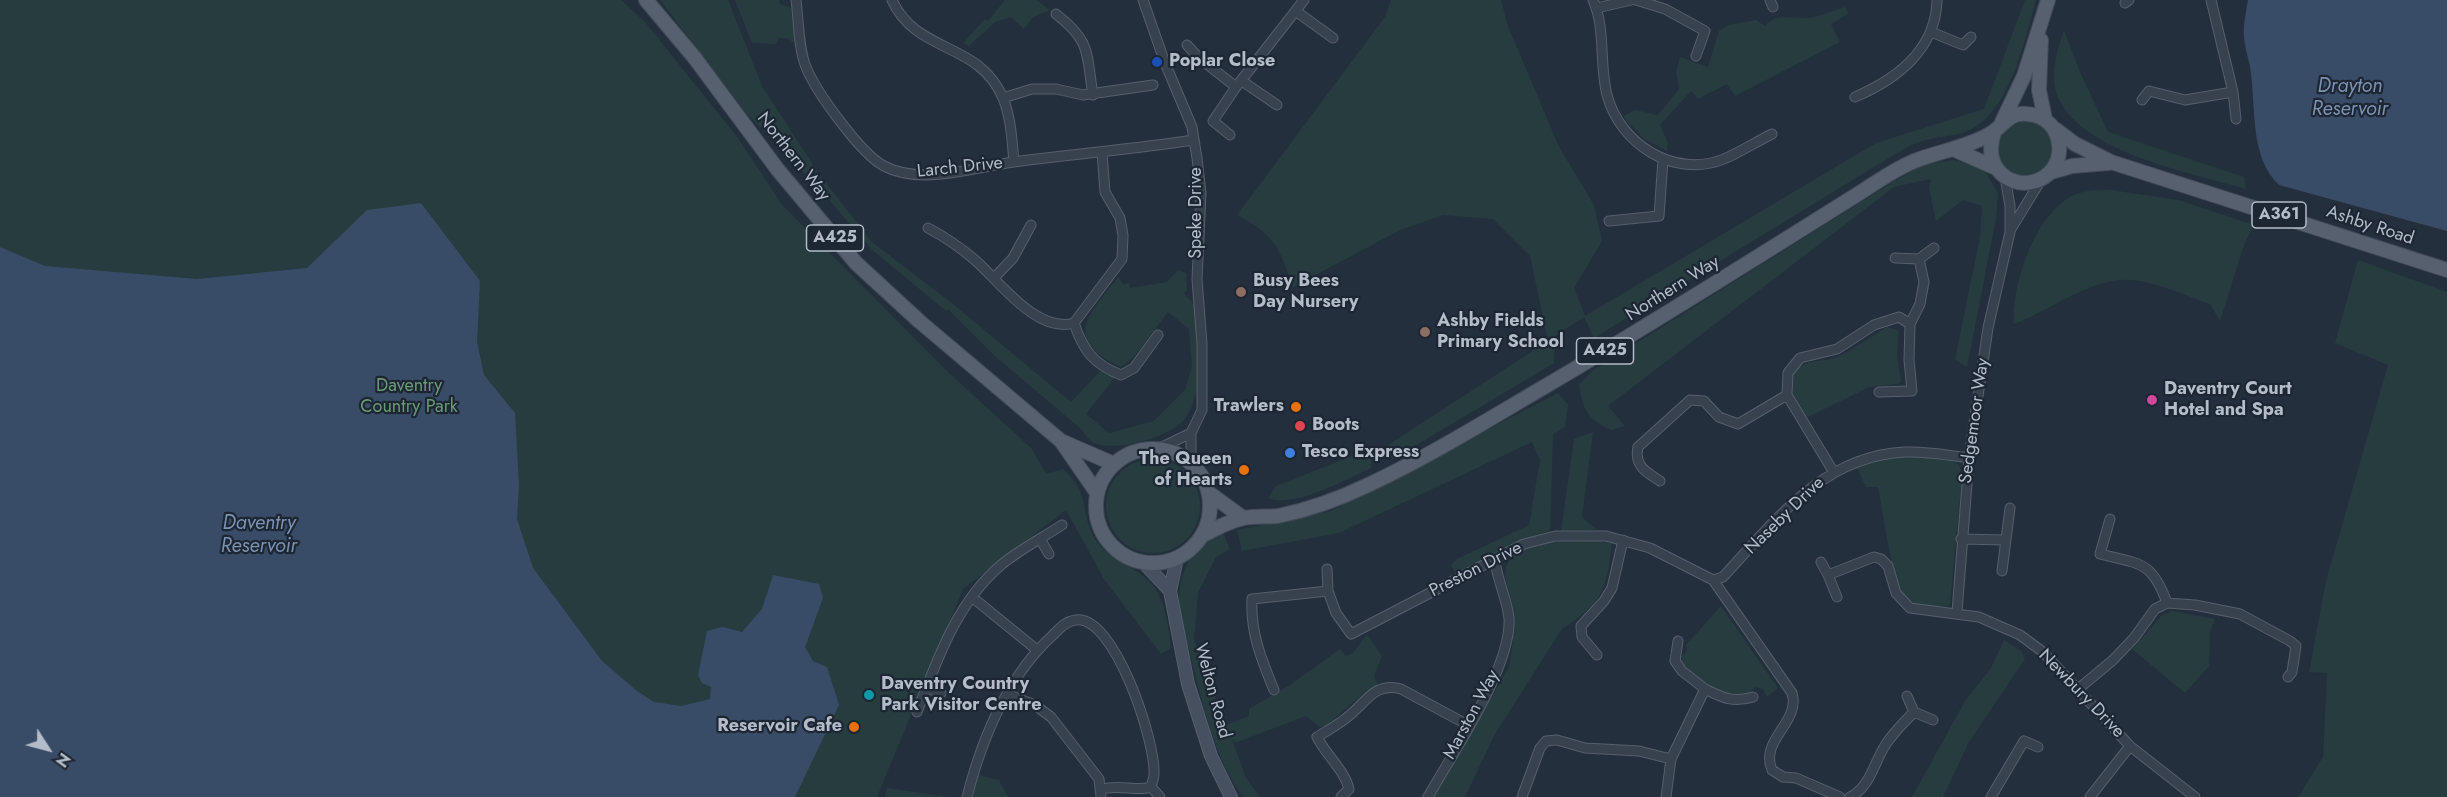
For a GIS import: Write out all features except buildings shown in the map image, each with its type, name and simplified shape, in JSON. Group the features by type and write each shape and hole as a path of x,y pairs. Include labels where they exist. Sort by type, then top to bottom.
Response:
{"main road":[{"name":"Northern Way","path":"646,0 694,57 778,170 856,263 919,321 1061,441"},
{"path":"2001,173 1990,144 2024,76 2048,0"},
{"path":"2044,14 2039,90 2050,124 2060,143 2060,155 2046,176"},
{"name":"A361","path":"1998,127 2023,113 2050,124"},
{"name":"Ashby Road","path":"2050,124 2075,144 2111,162 2447,270"},
{"name":"Northern Way","path":"1243,518 1275,516 1309,508 1368,485 1487,420 1637,332 1897,169 1953,148 1998,127"},
{"path":"1953,148 2001,173"},
{"name":"Ashby Road","path":"2046,176 2072,166 2111,162"},
{"name":"A361","path":"2001,173 2016,182 2029,183 2046,176"},
{"name":"A425","path":"1061,441 1114,464"},
{"name":"A425","path":"1061,441 1097,493"},
{"path":"1158,449 1177,454 1191,463 1204,479 1209,493 1210,514 1203,535 1193,547 1177,558 1159,564 1144,563 1122,555 1106,540 1096,519 1097,493 1101,481 1114,464 1138,450 1158,449"},
{"path":"1209,493 1243,518"},
{"name":"A425","path":"1203,535 1243,518"}],"street":[{"name":"Larch Drive","path":"796,0 806,66 816,87 859,144 883,166 905,174 945,173 1014,162 1194,140"},
{"path":"892,0 897,12 914,32 973,61 987,73 1003,98 1014,162"},
{"name":"Speke Drive","path":"1143,0 1165,63 1185,108 1194,140 1201,193 1197,269 1202,410 1191,433 1191,463"},
{"path":"1230,135 1213,121 1304,0"},
{"path":"1631,0 1595,4 1606,94 1615,117 1634,140 1663,160 1696,164 1719,160 1772,134"},
{"path":"1636,0 1665,9 1705,31 1696,56"},
{"path":"1855,97 1884,84 1918,53 1931,32 1937,0"},
{"path":"2211,0 2233,92 2236,119"},
{"path":"1297,12 1333,38"},
{"path":"1056,14 1076,29 1085,45 1093,94"},
{"path":"1931,32 1963,45 1971,37"},
{"path":"1187,45 1198,57 1277,105"},
{"path":"1003,98 1045,88 1083,95 1153,85"},
{"path":"2142,100 2149,91 2185,100 2233,92"},
{"path":"928,228 952,242 1027,310 1040,318 1065,325 1074,323 1122,259 1123,235 1120,218 1105,192 1102,153"},
{"path":"1610,221 1659,216 1663,160"},
{"name":"Sedgemoor Way","path":"1957,612 1969,458 1988,328 2010,232 2010,206 2001,173"},
{"name":"Sedgemoor Way","path":"2010,232 2046,176"},
{"path":"994,278 1013,258 1031,225"},
{"path":"1895,258 1919,259 1934,248"},
{"path":"1879,392 1912,391 1909,360 1910,324 1920,304 1924,282 1919,259"},
{"path":"1833,471 1787,395 1788,373 1800,358 1837,349 1874,325 1899,317 1910,324"},
{"path":"1074,323 1083,349 1112,372 1122,375 1134,368 1158,334"},
{"path":"1660,481 1642,469 1638,463 1638,447 1690,400 1697,398 1704,401 1719,417 1737,424 1787,395"},
{"path":"1158,449 1191,433"},
{"name":"Naseby Drive","path":"1713,580 1723,577 1808,489 1833,471 1887,453 1908,452 1969,458"},
{"path":"2002,571 2010,508"},
{"path":"2110,519 2100,554 2136,563 2150,570 2158,580 2167,603"},
{"path":"917,712 959,616 972,597 1000,566 1062,525"},
{"name":"Preston Drive","path":"1328,591 1336,613 1351,634 1524,544 1555,536 1588,535 1623,540 1650,548 1713,580 1792,693 1794,709 1771,747 1769,759 1772,770 1783,777 1796,778 1840,797"},
{"path":"1040,539 1049,554"},
{"path":"1961,539 2005,540"},
{"path":"1598,655 1582,637 1581,626 1604,602 1612,588 1623,540"},
{"name":"Newbury Drive","path":"1828,575 1874,557 1881,559 1888,566 1896,593 1910,608 1979,616 2020,635 2043,652 2130,746 2195,797"},
{"name":"Welton Road","path":"1177,558 1170,591 1188,684 1211,756 1231,797"},
{"name":"Marston Way","path":"1428,797 1490,687 1503,655 1509,619 1497,580 1495,560"},
{"path":"1821,562 1837,597"},
{"path":"1144,563 1170,591"},
{"path":"1274,690 1259,654 1251,616 1252,599 1328,591 1327,569"},
{"path":"972,597 1037,650"},
{"path":"2077,690 2113,660 2134,638 2155,609 2167,603 2195,605 2240,614 2290,641 2296,646 2292,672 2288,677"},
{"path":"967,797 978,758 1007,694 1037,650 1066,623 1076,620 1090,623 1101,633 1123,666 1134,690 1151,743 1155,774 1151,787"},
{"path":"1678,641 1674,651 1675,661 1682,671 1705,689 1727,700 1739,701 1754,698"},
{"path":"1341,797 1349,789 1347,780 1328,758 1317,737 1349,716 1375,690 1392,686 1401,689 1468,725"},
{"path":"926,688 941,693"},
{"path":"1666,797 1671,759 1705,689"},
{"path":"1007,694 1035,705 1051,717 1100,779 1102,793 1117,785 1144,789 1151,787"},
{"path":"1907,696 1914,712 1933,720"},
{"path":"1850,797 1858,792 1867,780 1896,730 1914,712"},
{"path":"1522,797 1540,748 1546,741 1557,740 1585,748 1639,751 1671,759"},
{"path":"1991,797 2024,741 2038,747"},
{"path":"2090,797 2130,746"},
{"path":"1151,787 1160,797"}],"green space":[{"name":"Daventry Country Park","path":"0,0 621,0 645,22 738,138 783,206 948,372 1032,449 1046,474 1063,469 1071,477 1083,499 1088,522 1096,540 1109,554 1150,582 1160,596 1171,648 1161,654 1104,579 1066,510 963,589 877,797 0,797"},
{"path":"660,0 728,0 762,86 817,171 872,242 953,304 1071,402 1102,369 1116,376 1086,414 1109,433 1154,421 1185,390 1192,366 1189,329 1168,312 1134,357 1121,367 1102,357 1091,346 1086,336 1086,326 1090,315 1118,277 1124,285 1129,282 1130,288 1167,282 1178,270 1186,273 1187,290 1184,294 1192,303 1197,315 1200,364 1195,397 1184,420 1176,427 1141,442 1115,446 1091,442 1081,429 996,357 948,309 946,311 870,248 819,188 746,113"},
{"path":"735,0 779,0 780,4 792,8 794,43 787,38 779,38 776,44 752,43"},
{"path":"1005,0 1036,0 1050,10 1033,17 1024,29 1011,17 995,22 969,46 963,43 985,19 988,21"},
{"path":"1391,0 1501,0 1508,26 1559,147 1594,205 1602,241 1574,288 1585,316 1876,143 1984,109 2025,0 2036,0 2014,74 1994,109 1982,122 1962,133 1928,139 1904,149 1594,338 1584,317 1555,336 1554,363 1393,459 1382,449 1548,341 1530,256 1493,219 1443,215 1400,230 1293,287 1284,262 1268,236 1237,215 1385,17"},
{"path":"1845,7 1849,13 1831,24 1840,42 1735,96 1727,84 1698,99 1691,91 1660,125 1668,143 1667,151 1644,139 1625,119 1624,116 1635,110 1658,115 1679,89 1676,72 1680,57 1708,67 1719,31 1728,25 1756,20 1765,26 1776,19 1813,17"},
{"path":"2064,30 2080,72 2108,132 2244,177 2246,189 2166,167 2136,156 2083,128 2065,110 2055,88 2057,51"},
{"path":"2020,121 2030,121 2040,125 2048,133 2052,148 2048,163 2040,171 2030,175 2020,175 2010,171 2002,163 1998,153 1998,143 2002,133 2010,125"},
{"path":"1954,160 1983,168 1998,193 1996,219 1967,367 1955,360 1980,236 1982,206 1963,200 1936,221 1929,189 1931,179 1894,187 1608,406 1625,426 1612,430 1588,414 1582,402 1579,385 1592,371 1893,182 1923,165"},
{"path":"2111,190 2178,200 2254,225 2244,245 2220,321 2210,304 2155,284 2121,280 2094,286 2014,324 2017,288 2023,267 2030,247 2053,211 2067,199 2083,192"},
{"path":"2358,260 2447,292 2447,797 2298,797 2323,757 2327,673 2309,672 2326,581 2388,365 2335,343"},
{"path":"1887,327 1899,331 1897,355 1901,382 1869,387 1806,418 1792,390 1792,377 1796,370 1807,363 1835,358"},
{"path":"1558,393 1568,405 1565,427 1553,434 1550,531 1522,540 1462,571 1455,572 1451,565 1457,559 1529,525 1540,460 1532,442 1339,533 1242,551 1237,530 1331,511"},
{"path":"1593,432 1582,517 1597,530 1561,531 1574,439"},
{"path":"1362,452 1372,455 1371,468 1305,496 1291,500 1268,498 1276,486"},
{"path":"1920,456 1951,460 1959,465 1962,475 1950,605 1931,607 1918,604 1903,593 1894,570 1878,487 1866,487 1856,466 1893,457"},
{"path":"1153,459 1171,463 1186,473 1196,488 1200,506 1196,524 1186,539 1171,549 1153,553 1135,549 1120,539 1110,524 1106,506 1110,488 1120,473 1135,463"},
{"path":"1223,532 1230,549 1216,557 1198,593 1194,640 1226,725 1249,716 1249,709 1290,685 1340,649 1346,656 1353,653 1367,634 1382,656 1374,676 1378,686 1366,691 1326,726 1320,727 1306,716 1235,743 1231,737 1246,778 1260,797 1243,797 1223,763 1209,726 1180,610 1180,586 1192,556 1205,541"},
{"path":"1598,541 1612,543 1607,573 1600,594 1586,611 1562,629 1495,734 1465,797 1434,797 1509,667 1513,640 1512,603 1505,578 1506,567 1513,555 1539,542"},
{"path":"1721,606 1778,688 1767,697 1763,689 1756,687 1744,694 1726,693 1717,689 1690,672 1680,658 1687,650 1686,645"},
{"path":"2173,611 2215,619 2210,632 2209,666 2185,693 2132,649 2162,615"},
{"path":"2004,640 2021,651 2025,659 1969,742 1943,797 1912,797 1965,701 1991,668"},
{"path":"978,775 999,780 1008,797 972,797"},
{"path":"887,788 949,797 885,797"}],"water":[{"name":"Drayton Reservoir","path":"2248,0 2447,0 2447,231 2279,185 2263,161 2256,133 2250,69 2244,37"},
{"name":"Daventry Reservoir","path":"421,203 480,281 477,342 484,375 515,413 519,485 517,519 533,568 602,661 637,691 654,702 681,706 710,699 711,687 702,683 698,675 707,631 723,627 742,632 762,609 773,575 819,584 823,598 805,647 813,661 827,667 839,705 795,797 0,797 0,247 45,266 197,279 307,268 367,210"}],"place":[{"name":"Poplar Close","path":"1157,62"},
{"name":"Busy Bees Day Nursery","path":"1241,292"},
{"name":"Ashby Fields Primary School","path":"1425,332"},
{"name":"Daventry Court Hotel and Spa","path":"2152,400"},
{"name":"Trawlers","path":"1296,407"},
{"name":"Boots","path":"1300,426"},
{"name":"Tesco Express","path":"1290,453"},
{"name":"The Queen of Hearts","path":"1244,470"},
{"name":"Daventry Country Park Visitor Centre","path":"869,695"},
{"name":"Reservoir Cafe","path":"854,727"}]}
